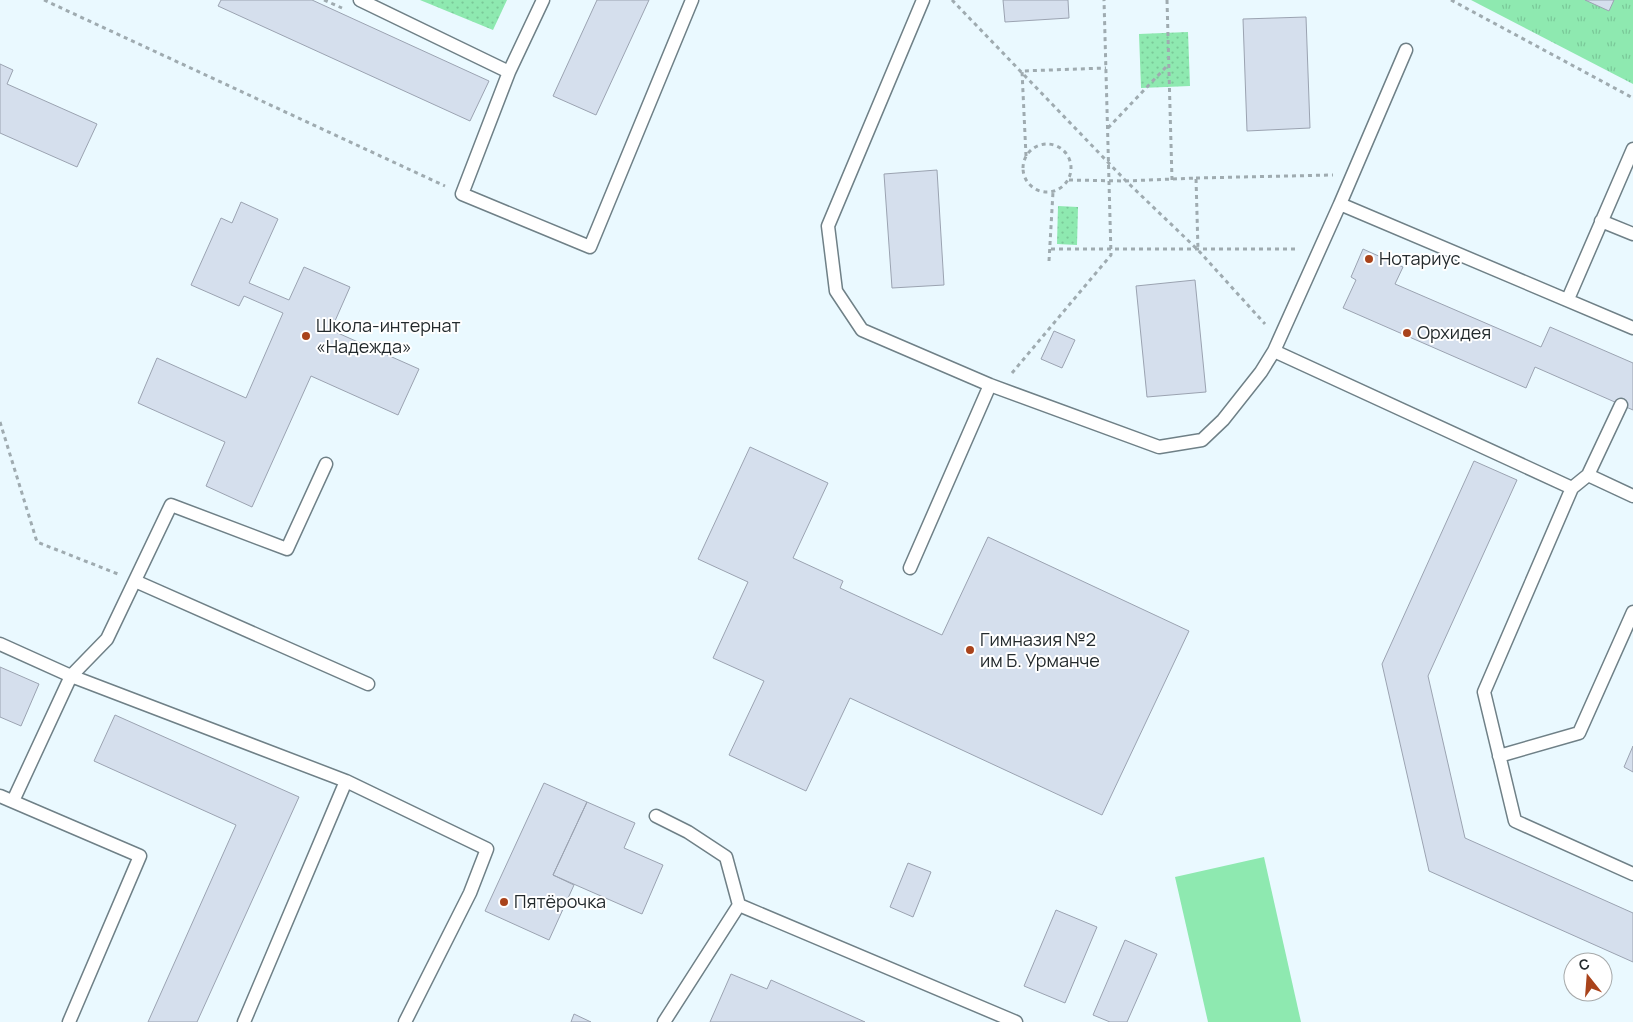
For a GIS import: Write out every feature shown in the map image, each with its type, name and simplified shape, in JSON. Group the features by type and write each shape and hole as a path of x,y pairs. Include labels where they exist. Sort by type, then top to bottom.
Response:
{"lane":[{"path":"360,0 509,72"},
{"path":"543,0 509,72 462,194 590,247 692,0"},
{"path":"923,0 828,226 836,291 862,330 995,387 1158,448 1202,440 1223,420 1261,372 1277,345 1406,50"},
{"path":"1568,299 1633,149"},
{"path":"1340,204 1633,328"},
{"path":"1601,221 1633,234"},
{"path":"1277,345 1572,488"},
{"path":"910,568 995,387"},
{"path":"1621,405 1588,476 1572,488 1484,692 1515,821 1633,874"},
{"path":"13,801 71,676 107,639 171,505 287,549 326,464"},
{"path":"1588,476 1633,496"},
{"path":"135,581 368,684"},
{"path":"1499,756 1579,733 1633,612"},
{"path":"0,644 71,676 346,781 487,849 470,893 405,1022"},
{"path":"244,1022 346,781"},
{"path":"0,796 140,856 69,1022"},
{"path":"656,816 688,832 726,857 739,905 664,1022"},
{"path":"739,905 1016,1022"}],"path":[{"path":"44,0 462,194"},
{"path":"952,0 1108,163 1198,250 1277,345"},
{"path":"995,387 1111,255 1104,0"},
{"path":"1167,0 1172,180"},
{"path":"1451,0 1633,98"},
{"path":"1107,128 1168,65"},
{"path":"1022,71 1106,68"},
{"path":"1022,71 1026,156 1023,171 1029,185 1043,193 1053,192 1064,186 1069,180 1072,164 1063,150 1056,145 1039,145 1026,156"},
{"path":"1069,180 1126,181 1353,174"},
{"path":"1196,178 1198,250"},
{"path":"1049,261 1053,192"},
{"path":"1051,249 1110,247 1198,250 1320,249"},
{"path":"0,422 37,542 135,581"}],"green space":[{"path":"420,0 507,0 493,30"},
{"path":"1471,0 1633,0 1633,84"},
{"path":"1188,32 1190,86 1141,88 1139,34"},
{"path":"1058,206 1078,207 1077,245 1057,244"},
{"path":"1264,857 1301,1022 1208,1022 1175,877"}],"building":[{"path":"221,0 312,0 489,81 470,121 218,6"},
{"path":"597,0 649,0 596,115 553,96"},
{"path":"1003,0 1068,0 1069,18 1005,22"},
{"path":"1585,0 1614,0 1609,11"},
{"path":"1306,17 1310,128 1247,131 1243,19"},
{"path":"0,64 13,70 7,84 97,124 77,167 0,133"},
{"path":"937,170 944,285 892,288 884,174"},
{"path":"241,202 278,219 249,283 289,300 304,267 350,287 331,330 419,369 398,415 311,376 252,507 206,486 225,442 138,403 157,358 246,398 283,313 244,296 239,306 191,285 221,218 232,223"},
{"path":"1363,249 1403,267 1395,284 1541,347 1550,327 1633,363 1633,410 1535,367 1526,388 1343,308 1356,280 1351,277"},
{"path":"1195,280 1206,392 1147,397 1136,286"},
{"path":"1054,331 1075,340 1062,368 1041,359"},
{"path":"750,447 828,483 793,558 843,581 840,588 942,635 988,537 1189,631 1102,815 850,698 806,791 729,755 764,681 713,658 748,582 698,559"},
{"path":"1474,461 1517,480 1428,676 1465,838 1633,913 1633,962 1429,871 1382,664"},
{"path":"0,667 39,684 21,726 0,717"},
{"path":"115,715 299,797 197,1022 148,1022 236,825 94,761"},
{"path":"1633,746 1633,772 1624,767"},
{"path":"544,783 587,802 553,875 574,885 549,940 485,911"},
{"path":"587,802 635,823 624,848 663,865 642,914 553,875"},
{"path":"908,863 931,872 913,917 890,907"},
{"path":"1056,910 1097,927 1065,1003 1024,986"},
{"path":"1125,940 1157,954 1127,1022 1110,1022 1093,1015"},
{"path":"731,974 767,989 771,980 865,1022 710,1022"},
{"path":"574,1014 591,1022 571,1022"}],"place":[{"name":"Нотариус","path":"1369,259"},
{"name":"Орхидея","path":"1407,333"},
{"name":"Школа-интернат «Надежда»","path":"306,336"},
{"name":"Гимназия №2 им Б. Урманче","path":"970,650"},
{"name":"Пятёрочка","path":"504,902"}]}
